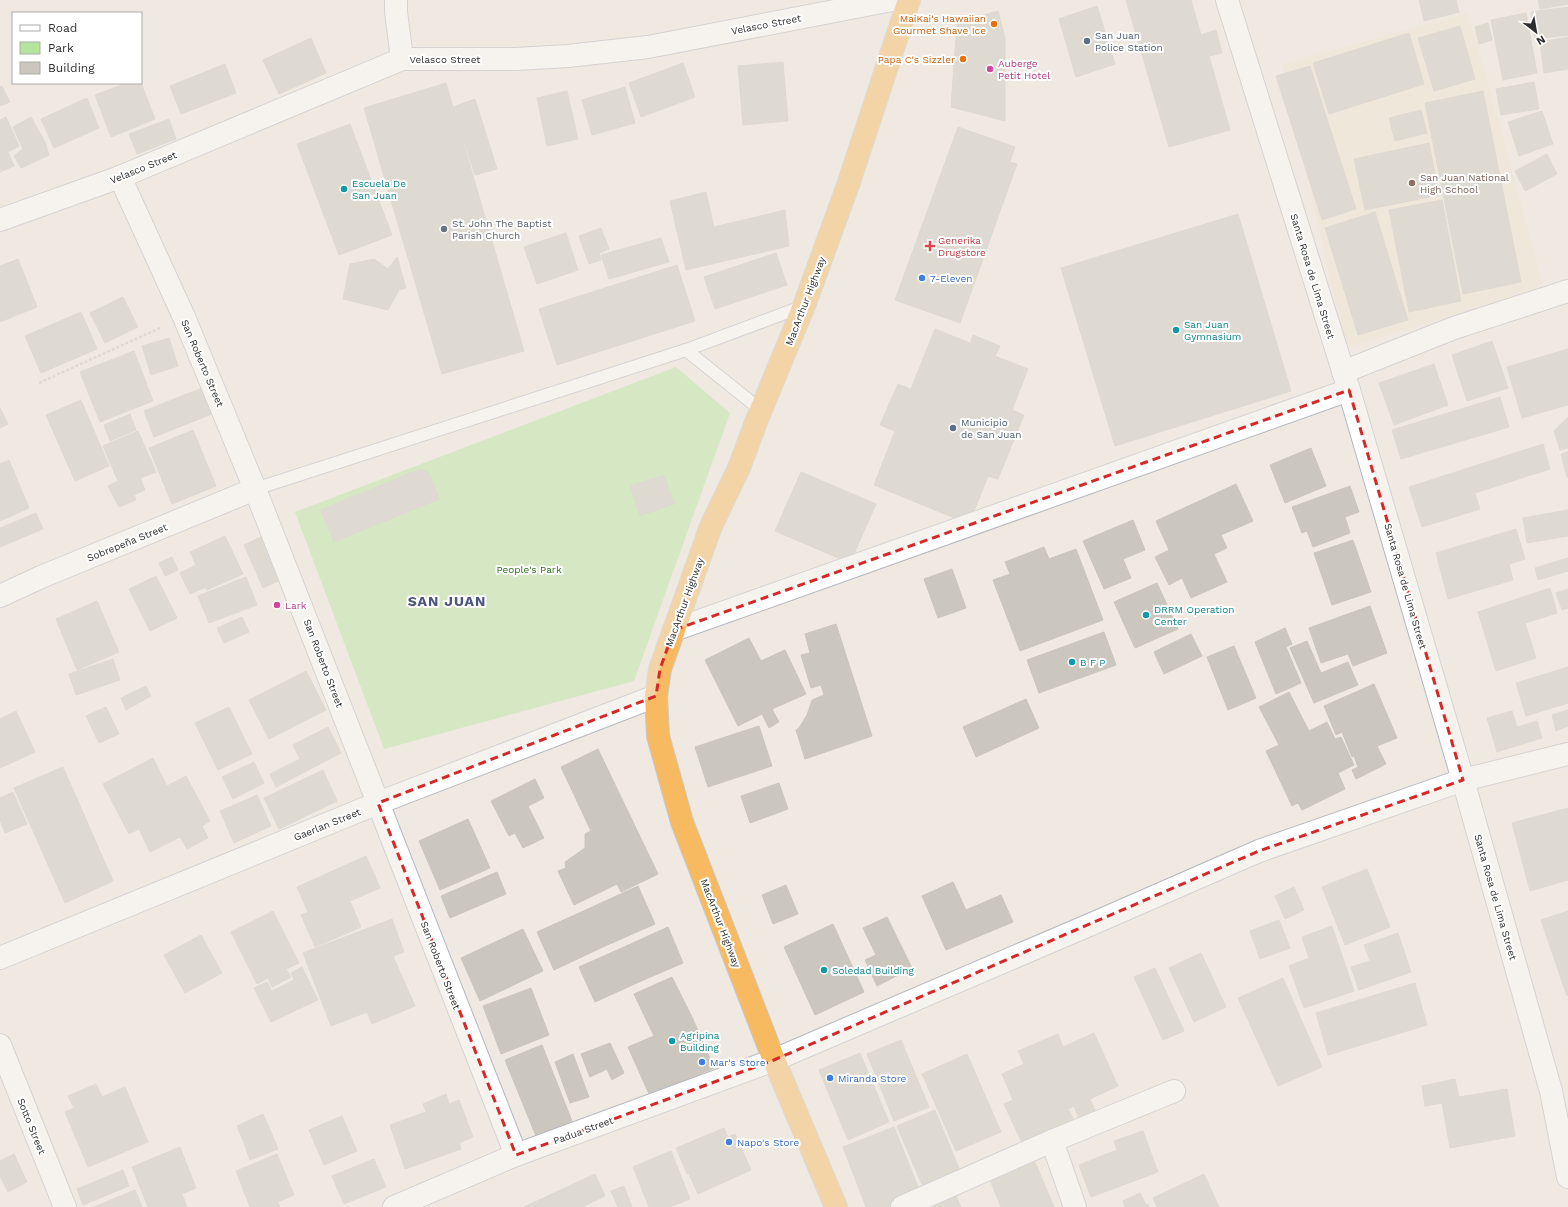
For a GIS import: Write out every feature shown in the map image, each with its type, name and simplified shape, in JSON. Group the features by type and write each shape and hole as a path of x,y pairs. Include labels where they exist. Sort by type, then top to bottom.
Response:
{"highway":[{"name":"MacArthur Highway","path":"836,1207 774,1060 682,822 658,736 656,696 660,669 712,526 739,468 804,306 848,185 909,0"}],"street":[{"path":"396,0 396,12 402,59"},
{"name":"Velasco Street","path":"0,220 120,177 402,59 516,59 568,56 648,47 892,0"},
{"name":"Santa Rosa de Lima Street","path":"1226,0 1346,381 1463,780 1560,1088 1568,1177"},
{"name":"San Roberto Street","path":"120,177 184,317 255,489 516,1155"},
{"path":"674,630 1346,381 1454,328 1568,291"},
{"name":"Sobrepeña Street","path":"0,596 42,577 255,489"},
{"name":"Gaerlan Street","path":"0,958 378,803 656,696"},
{"name":"Padua Street","path":"394,1207 516,1155 774,1060 1259,851 1463,780 1568,754"},
{"name":"Sotto Street","path":"0,1045 64,1207"},
{"path":"902,1207 1052,1141 1174,1091"},
{"path":"1052,1141 1075,1207"}],"lane":[{"path":"255,489 686,350 804,306"},
{"path":"686,350 762,410"}],"path":[{"path":"39,383 184,317"}],"highlighted area":[{"path":"1349,390 1463,780 1259,851 774,1060 516,1155 378,803 656,696 660,669 674,630"}],"shaded area":[{"name":"San Juan National High School","path":"1467,13 1487,78 1544,288 1346,348 1282,64"}],"green space":[{"name":"People's Park","path":"676,367 730,413 634,681 384,749 295,512"}],"building":[{"path":"1126,0 1191,0 1201,35 1216,30 1222,53 1209,56 1230,130 1169,147"},
{"path":"1419,0 1456,0 1459,12 1424,21"},
{"path":"1538,0 1568,0 1568,4 1540,9"},
{"name":"San Juan Police Station","path":"1097,6 1115,64 1076,77 1059,19"},
{"path":"1568,7 1568,35 1535,39 1531,12"},
{"path":"998,11 1005,38 1005,121 951,107 957,22"},
{"path":"1526,13 1537,73 1503,80 1491,20"},
{"path":"1488,23 1492,40 1479,44 1475,27"},
{"path":"1460,26 1475,79 1434,91 1418,38"},
{"path":"1409,33 1424,84 1329,114 1313,63"},
{"path":"1568,37 1568,69 1544,73 1540,42"},
{"path":"311,38 326,73 279,94 263,60"},
{"path":"783,62 788,121 743,125 738,66"},
{"path":"683,63 695,97 641,117 629,83"},
{"path":"225,64 236,93 181,114 170,86"},
{"path":"1310,66 1356,209 1322,220 1276,76"},
{"path":"1534,82 1539,109 1501,115 1496,89"},
{"name":"St. John The Baptist Parish Church","path":"446,83 524,351 442,374 364,108"},
{"path":"124,84 141,84 155,119 111,137 95,95"},
{"path":"2,86 10,102 0,106 0,87"},
{"path":"625,87 635,123 592,135 582,100"},
{"path":"567,91 578,139 547,146 537,98"},
{"path":"1483,91 1521,282 1463,294 1425,103"},
{"path":"87,98 99,128 54,148 41,119"},
{"path":"475,99 497,169 475,175 453,107"},
{"path":"1421,110 1427,133 1395,141 1389,118"},
{"path":"1542,111 1553,144 1519,156 1508,122"},
{"path":"6,117 19,146 8,152 14,166 0,172 0,120"},
{"path":"31,117 45,142 49,155 21,168 14,156 23,149 13,127"},
{"path":"169,119 176,139 137,154 129,134"},
{"name":"Escuela De San Juan","path":"350,124 392,235 339,255 297,144"},
{"path":"958,127 1015,147 1010,162 1017,164 960,323 895,300"},
{"path":"1429,143 1439,195 1365,210 1354,159"},
{"path":"1547,154 1557,174 1525,191 1515,171"},
{"path":"706,192 714,227 785,210 789,246 686,270 670,201"},
{"path":"1442,200 1461,301 1409,312 1389,210"},
{"path":"1375,212 1408,320 1358,335 1325,228"},
{"name":"San Juan Gymnasium","path":"1238,214 1291,391 1115,446 1061,268"},
{"path":"601,228 609,249 599,253 601,260 589,264 579,236"},
{"path":"566,233 578,270 537,284 524,247"},
{"path":"661,238 669,262 609,279 601,255"},
{"path":"776,253 787,285 715,309 704,277"},
{"path":"397,257 406,288 399,290 388,310 343,299 350,264 374,259 388,269"},
{"path":"18,259 37,307 0,322 0,266"},
{"path":"677,265 695,321 557,365 539,309"},
{"path":"123,297 138,327 105,343 90,313"},
{"path":"81,312 97,349 41,373 25,336"},
{"name":"Municipio de San Juan","path":"935,329 970,343 973,335 1000,346 995,356 1028,369 1012,410 1024,415 998,479 988,476 969,524 874,485 895,431 880,425 898,384 911,389"},
{"path":"169,338 178,366 151,375 142,346"},
{"path":"1492,341 1508,388 1467,401 1452,355"},
{"path":"1568,349 1568,405 1522,418 1507,367"},
{"path":"134,351 153,401 100,422 80,372"},
{"path":"1434,364 1448,405 1394,425 1379,383"},
{"path":"202,388 212,414 154,437 144,411"},
{"path":"1500,397 1509,427 1401,459 1392,430"},
{"path":"81,400 109,466 75,481 46,415"},
{"path":"0,408 8,424 0,428"},
{"path":"130,414 136,430 110,441 104,425"},
{"path":"1568,417 1568,448 1560,450 1554,431"},
{"path":"193,430 216,486 172,504 149,448"},
{"path":"138,431 156,472 140,478 145,490 134,495 136,500 119,507 108,486 118,481 103,446"},
{"path":"1543,444 1550,469 1475,493 1480,509 1422,527 1409,487"},
{"path":"1311,448 1326,486 1285,503 1270,465"},
{"path":"1568,452 1568,477 1567,477 1561,454"},
{"path":"9,460 29,508 0,521 0,464"},
{"path":"420,469 429,473 439,499 334,542 321,510"},
{"path":"801,472 876,504 850,563 775,531"},
{"path":"664,475 674,504 640,516 630,486"},
{"path":"1236,484 1253,521 1221,535 1227,548 1214,554 1227,582 1191,598 1182,578 1169,585 1155,557 1169,550 1156,521"},
{"path":"1350,486 1359,512 1345,517 1350,533 1313,547 1307,531 1302,533 1292,507"},
{"path":"1568,510 1568,536 1527,543 1523,518"},
{"path":"36,513 43,529 0,547 0,528"},
{"path":"1133,520 1145,550 1123,559 1131,578 1104,589 1083,541"},
{"path":"1516,529 1525,559 1509,564 1513,580 1448,599 1436,553"},
{"path":"225,536 243,574 207,590 206,587 190,594 180,573 196,565 190,552"},
{"path":"263,536 282,579 263,588 244,545"},
{"path":"1353,540 1371,592 1332,605 1314,553"},
{"path":"1044,547 1049,559 1076,549 1103,620 1020,651 993,580 1010,574 1005,562"},
{"path":"172,557 178,570 165,576 159,563"},
{"path":"1568,558 1568,571 1538,580 1535,568"},
{"path":"952,569 966,608 938,618 924,579"},
{"path":"156,576 177,618 150,631 129,589"},
{"path":"246,577 257,605 209,623 198,596"},
{"name":"DRRM Operation Center","path":"1157,583 1178,629 1135,648 1114,602"},
{"path":"1550,588 1557,613 1525,623 1536,658 1496,671 1478,612"},
{"path":"1568,589 1568,608 1562,610 1556,593"},
{"path":"97,601 119,652 77,670 56,619"},
{"path":"1370,606 1387,653 1353,666 1348,654 1321,663 1309,628"},
{"path":"242,617 249,632 224,643 217,628"},
{"path":"836,624 872,736 805,759 796,730 799,728 807,715 812,700 824,695 821,685 811,688 801,655 810,653 805,634"},
{"path":"1285,628 1292,644 1286,647 1301,683 1276,694 1255,642"},
{"name":"B F P","path":"1104,632 1116,665 1039,693 1027,660"},
{"path":"1191,634 1202,656 1164,674 1154,652"},
{"path":"749,638 761,661 785,650 806,694 772,709 779,722 769,728 762,714 738,726 705,660"},
{"path":"1307,641 1321,673 1348,662 1358,685 1314,703 1290,648"},
{"path":"1234,646 1256,698 1228,710 1207,657"},
{"path":"113,659 120,680 76,695 69,674"},
{"path":"1568,667 1568,703 1526,716 1516,683"},
{"path":"306,671 326,710 269,739 249,700"},
{"path":"1374,684 1397,738 1377,746 1386,764 1356,779 1352,770 1358,767 1354,756 1352,757 1342,732 1336,735 1324,706"},
{"path":"146,686 151,696 126,710 121,698"},
{"path":"1289,692 1309,731 1327,722 1335,739 1341,737 1354,765 1338,773 1345,789 1302,810 1298,803 1292,806 1266,751 1279,745 1259,707"},
{"path":"1026,699 1039,728 976,757 963,727"},
{"path":"106,707 119,734 99,743 86,716"},
{"path":"229,707 252,754 218,770 195,723"},
{"path":"1568,710 1568,726 1556,731 1552,715"},
{"path":"16,711 35,752 0,768 0,719"},
{"path":"1512,711 1517,727 1537,721 1542,738 1497,752 1487,718"},
{"path":"759,726 772,766 708,787 695,747"},
{"path":"328,727 341,753 276,787 270,774 300,759 293,745"},
{"path":"598,749 658,874 621,892 617,884 574,905 558,871 566,868 565,862 585,848 585,834 591,831 561,767"},
{"path":"153,758 167,786 186,776 210,821 202,826 208,838 187,849 180,837 150,852 139,829 129,834 103,784"},
{"path":"254,762 264,783 233,799 222,777"},
{"path":"63,767 113,881 65,903 14,788"},
{"path":"323,770 337,801 279,829 264,798"},
{"path":"535,779 544,798 528,806 544,838 523,848 515,833 509,836 491,801"},
{"path":"779,783 788,809 750,823 741,796"},
{"path":"13,792 27,824 5,833 0,820 0,798"},
{"path":"257,795 271,826 234,843 220,811"},
{"path":"1568,808 1568,880 1530,891 1512,823"},
{"path":"468,819 490,868 440,890 419,841"},
{"path":"366,856 380,888 350,901 361,927 315,947 301,915 308,912 297,887"},
{"path":"1367,869 1390,927 1345,945 1322,887"},
{"path":"497,872 506,894 450,918 441,896"},
{"path":"953,882 966,910 1001,895 1013,922 946,950 922,896"},
{"path":"786,885 798,914 773,924 762,895"},
{"path":"638,886 655,924 605,946 588,909"},
{"path":"1294,887 1304,910 1285,919 1275,896"},
{"path":"588,909 605,946 554,970 537,932"},
{"path":"273,911 299,963 286,969 291,977 272,987 268,978 257,984 231,932"},
{"path":"1568,911 1568,995 1567,996 1541,920"},
{"path":"887,917 912,968 877,986 865,960 876,955 863,928"},
{"path":"392,919 404,952 393,956 415,1006 372,1024 367,1012 331,1026 303,953"},
{"path":"1279,920 1290,948 1260,959 1250,931"},
{"name":"Soledad Building","path":"833,924 864,992 815,1015 784,947"},
{"path":"1332,926 1354,991 1304,1008 1289,966 1309,958 1302,937"},
{"path":"668,927 683,963 639,982 624,947"},
{"path":"523,929 543,971 480,1001 461,958"},
{"path":"1398,933 1411,972 1359,990 1351,967 1370,961 1364,945"},
{"path":"201,935 222,973 185,993 164,955"},
{"path":"624,947 639,982 595,1002 579,967"},
{"path":"1201,953 1226,1007 1194,1022 1169,968"},
{"path":"302,967 318,1000 271,1022 254,988 267,982 272,991 294,980 291,973"},
{"path":"1155,968 1184,1031 1163,1040 1134,977"},
{"name":"Agripina Building","path":"672,977 693,1019 714,1068 650,1096 628,1047 654,1036 634,994"},
{"path":"1283,978 1322,1067 1278,1086 1238,998"},
{"path":"1415,983 1427,1025 1328,1055 1316,1013"},
{"path":"531,988 549,1035 501,1054 483,1006"},
{"path":"1094,1033 1118,1086 1090,1099 1097,1115 1080,1122 1074,1106 1068,1109 1074,1120 1022,1143 1004,1104 1013,1100 1002,1074 1024,1064 1018,1051 1058,1034 1063,1047"},
{"path":"901,1040 929,1107 894,1121 867,1054"},
{"path":"610,1043 624,1073 612,1080 607,1069 590,1077 581,1054"},
{"path":"542,1045 572,1121 536,1136 505,1060"},
{"path":"860,1053 889,1122 848,1140 819,1070"},
{"path":"573,1054 589,1097 570,1103 555,1062"},
{"path":"967,1054 1001,1132 956,1151 922,1074"},
{"path":"1455,1079 1459,1097 1507,1089 1515,1136 1450,1148 1442,1103 1425,1106 1422,1086"},
{"path":"96,1084 102,1097 125,1087 148,1142 88,1167 65,1112 74,1108 68,1096"},
{"path":"446,1094 449,1104 459,1100 473,1137 459,1143 461,1149 405,1169 390,1125 426,1112 423,1104"},
{"path":"935,1110 960,1171 923,1187 897,1126"},
{"path":"263,1114 271,1132 244,1143 237,1126"},
{"path":"342,1116 357,1151 324,1165 309,1130"},
{"path":"894,1127 921,1194 889,1207 866,1207 843,1147"},
{"path":"724,1128 728,1137 735,1134 751,1170 698,1194 689,1174 687,1174 676,1148"},
{"path":"1143,1131 1158,1172 1091,1197 1079,1165 1117,1150 1114,1141"},
{"path":"271,1132 278,1149 250,1160 244,1143"},
{"path":"180,1147 196,1188 182,1194 187,1207 148,1207 132,1167"},
{"path":"671,1151 690,1199 670,1207 649,1207 633,1167"},
{"path":"14,1154 27,1182 8,1192 0,1176 0,1161"},
{"path":"277,1154 294,1195 278,1202 280,1207 250,1207 236,1171"},
{"path":"374,1159 386,1187 344,1204 332,1176"},
{"path":"1035,1162 1054,1207 1001,1207 990,1180"},
{"path":"123,1170 129,1186 83,1205 77,1189"},
{"path":"595,1174 605,1196 582,1207 524,1207"},
{"path":"1204,1174 1219,1207 1157,1207 1153,1198"},
{"path":"624,1186 632,1207 618,1207 611,1191"},
{"path":"135,1190 142,1207 94,1207"},
{"path":"1140,1193 1146,1205 1148,1204 1149,1207 1125,1207 1123,1201"},
{"path":"955,1194 961,1207 926,1207"}],"place":[{"name":"MaiKai's Hawaiian Gourmet Shave Ice","path":"994,24"},
{"name":"San Juan Police Station","path":"1087,41"},
{"name":"Papa C's Sizzler","path":"963,59"},
{"name":"Auberge Petit Hotel","path":"990,69"},
{"name":"San Juan National High School","path":"1412,183"},
{"name":"Escuela De San Juan","path":"344,189"},
{"name":"St. John The Baptist Parish Church","path":"444,229"},
{"name":"Generika Drugstore","path":"930,246"},
{"name":"7-Eleven","path":"922,278"},
{"name":"San Juan Gymnasium","path":"1176,330"},
{"name":"Municipio de San Juan","path":"953,428"},
{"name":"Lark","path":"277,605"},
{"name":"DRRM Operation Center","path":"1146,615"},
{"name":"B F P","path":"1072,662"},
{"name":"Soledad Building","path":"824,970"},
{"name":"Agripina Building","path":"672,1041"},
{"name":"Mar's Store","path":"702,1062"},
{"name":"Miranda Store","path":"830,1078"},
{"name":"Napo's Store","path":"729,1142"}],"district":[{"name":"SAN JUAN","path":"447,601"}]}
